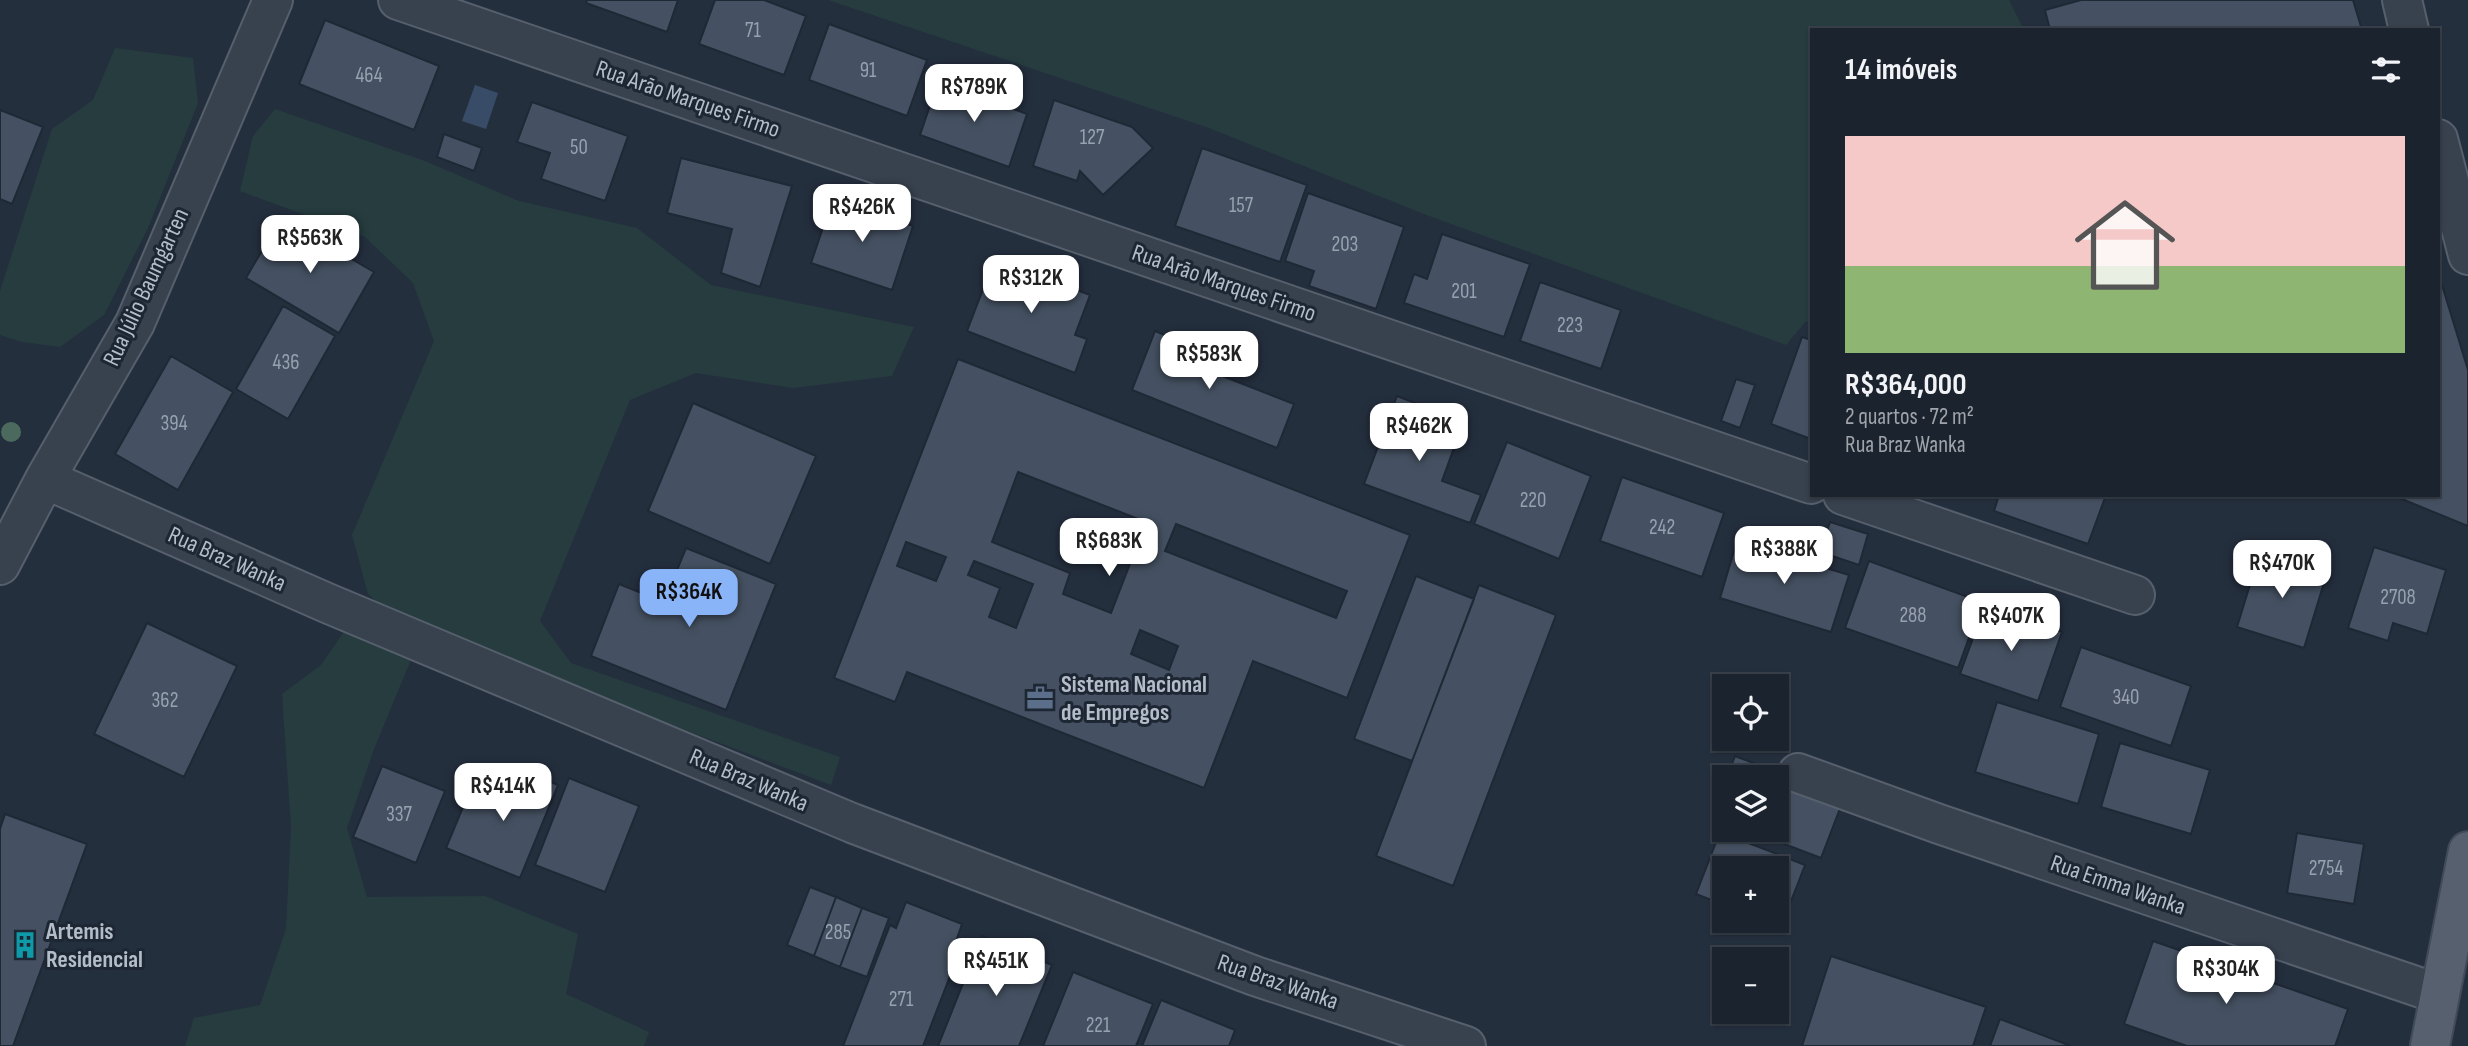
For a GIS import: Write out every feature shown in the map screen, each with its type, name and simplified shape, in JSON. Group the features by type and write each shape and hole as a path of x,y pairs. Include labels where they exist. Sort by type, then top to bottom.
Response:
{"main road":[{"path":"2430,1046 2468,851"}],"street":[{"name":"Rua Júlio Baumgarten","path":"0,565 45,479 135,324 272,0"},
{"name":"Rua Arão Marques Firmo","path":"398,0 1810,484"},
{"path":"2402,0 2409,28"},
{"path":"2440,147 2468,255"},
{"name":"Rua Braz Wanka","path":"45,479 327,603 852,823 1255,976 1466,1046"},
{"path":"1849,497 2135,596"},
{"name":"Rua Emma Wanka","path":"1798,773 1952,829 2439,993"}],"green space":[{"path":"828,0 2009,0 2023,28 1810,28 1810,323 1806,321 1786,345 1429,216 1209,128"},
{"path":"115,48 193,58 198,103 148,228 104,315 60,347 22,342 0,335 0,291 52,129 93,100"},
{"path":"275,109 425,161 519,201 637,228 711,285 914,327 892,376 793,388 696,373 630,400 540,621 571,663 840,757 831,785 394,618 368,594 352,535 434,341 413,283 365,237 240,191 253,136"},
{"path":"350,623 413,655 374,749 347,828 367,897 485,896 578,934 566,994 649,1032 644,1046 185,1046 194,1018 260,1005 286,929 291,827 282,694 321,665"}],"water":[{"path":"475,85 498,93 486,129 462,121"}],"building":[{"path":"587,0 678,0 667,32 586,3"},
{"path":"715,0 764,0 806,16 784,75 699,44"},
{"path":"2081,0 2353,0 2361,28 2050,28 2045,10"},
{"path":"325,20 439,66 414,130 299,84"},
{"path":"829,24 927,60 907,116 809,80"},
{"path":"938,82 1027,114 1009,167 920,135"},
{"path":"1054,100 1132,127 1153,148 1103,195 1080,171 1077,181 1033,166"},
{"path":"532,102 628,136 605,201 541,179 550,153 517,142"},
{"path":"0,110 43,127 12,204 0,199"},
{"path":"444,134 482,148 474,171 437,157"},
{"path":"1202,148 1307,185 1280,262 1175,226"},
{"path":"681,158 792,186 760,287 721,273 732,229 667,213"},
{"path":"1308,193 1404,227 1376,309 1309,286 1314,271 1285,261"},
{"path":"833,198 913,226 892,290 811,263"},
{"path":"281,218 374,272 339,333 246,278"},
{"path":"1442,234 1530,264 1504,337 1404,303 1414,274 1427,279"},
{"path":"995,258 1090,295 1075,335 1087,339 1075,373 967,331"},
{"path":"2440,279 2468,370 2468,526 2397,497 2440,497"},
{"path":"1540,282 1621,310 1601,369 1520,341"},
{"path":"283,306 335,336 288,419 236,389"},
{"path":"1155,331 1223,359 1217,374 1294,404 1277,448 1132,390"},
{"path":"1802,337 1810,340 1810,439 1771,424"},
{"path":"171,356 233,392 178,490 115,454"},
{"path":"958,359 1410,535 1347,698 1253,661 1204,788 907,672 895,702 834,678","holes":["1018,472 1146,522 1111,613 1063,594 1070,573 992,542","1176,524 1347,591 1336,618 1165,551","906,542 946,557 936,581 897,566","974,561 1033,584 1016,628 989,617 1000,588 968,575","1140,630 1178,646 1169,670 1131,654"]},
{"path":"1736,379 1755,385 1740,428 1721,421"},
{"path":"1397,396 1428,408 1424,421 1459,434 1442,481 1481,495 1470,523 1364,484"},
{"path":"693,403 816,456 770,564 648,511"},
{"path":"1507,442 1591,476 1559,559 1474,524"},
{"path":"1622,477 1724,513 1702,577 1600,541"},
{"path":"1998,497 2105,497 2088,544 1994,511"},
{"path":"1830,522 1868,534 1859,565 1820,552"},
{"path":"1737,541 1849,575 1831,632 1720,598"},
{"path":"2374,547 2446,570 2427,634 2393,623 2388,641 2348,628"},
{"path":"686,548 776,584 726,710 591,656 619,584 664,602"},
{"path":"2260,552 2327,573 2304,648 2237,627"},
{"path":"1869,561 1982,602 1958,668 1845,628"},
{"path":"1416,576 1474,599 1412,761 1354,739"},
{"path":"1479,585 1556,615 1453,886 1376,856"},
{"path":"1985,605 2062,632 2038,701 1960,674"},
{"path":"147,623 237,666 184,777 94,734"},
{"path":"2081,647 2191,686 2171,746 2060,707"},
{"path":"1997,702 2099,734 2078,804 1975,772"},
{"path":"2120,743 2210,770 2191,834 2101,807"},
{"path":"1735,756 1758,765 1732,765"},
{"path":"382,766 445,791 416,863 353,837"},
{"path":"522,770 558,785 520,878 446,848 475,778 513,794"},
{"path":"1789,777 1844,798 1821,858 1779,842 1789,842"},
{"path":"569,778 639,806 605,892 535,865"},
{"name":"Artemis Residencial","path":"5,814 87,844 13,1046 0,1046 0,829"},
{"path":"2297,833 2364,844 2354,904 2287,893"},
{"path":"1716,842 1746,842 1782,856 1712,856 1712,900 1696,894"},
{"path":"1789,859 1805,865 1789,906"},
{"path":"810,887 836,897 814,956 787,945"},
{"path":"836,897 862,908 840,967 814,956"},
{"path":"906,902 962,924 953,950 959,953 923,1046 843,1046 890,925 896,928"},
{"path":"862,908 889,918 867,977 840,967"},
{"path":"982,936 1052,965 1019,1046 938,1046"},
{"path":"2153,941 2348,1009 2335,1046 2187,1046 2124,1024"},
{"path":"1831,956 1986,1007 1973,1046 1802,1046"},
{"path":"1073,972 1153,1004 1136,1046 1043,1046"},
{"path":"1161,1000 1235,1030 1229,1046 1142,1046"},
{"path":"2000,1019 2071,1046 1990,1046"}],"place":[{"name":"Sistema Nacional de Empregos","path":"1040,698"},
{"name":"Artemis Residencial","path":"25,945"}]}
